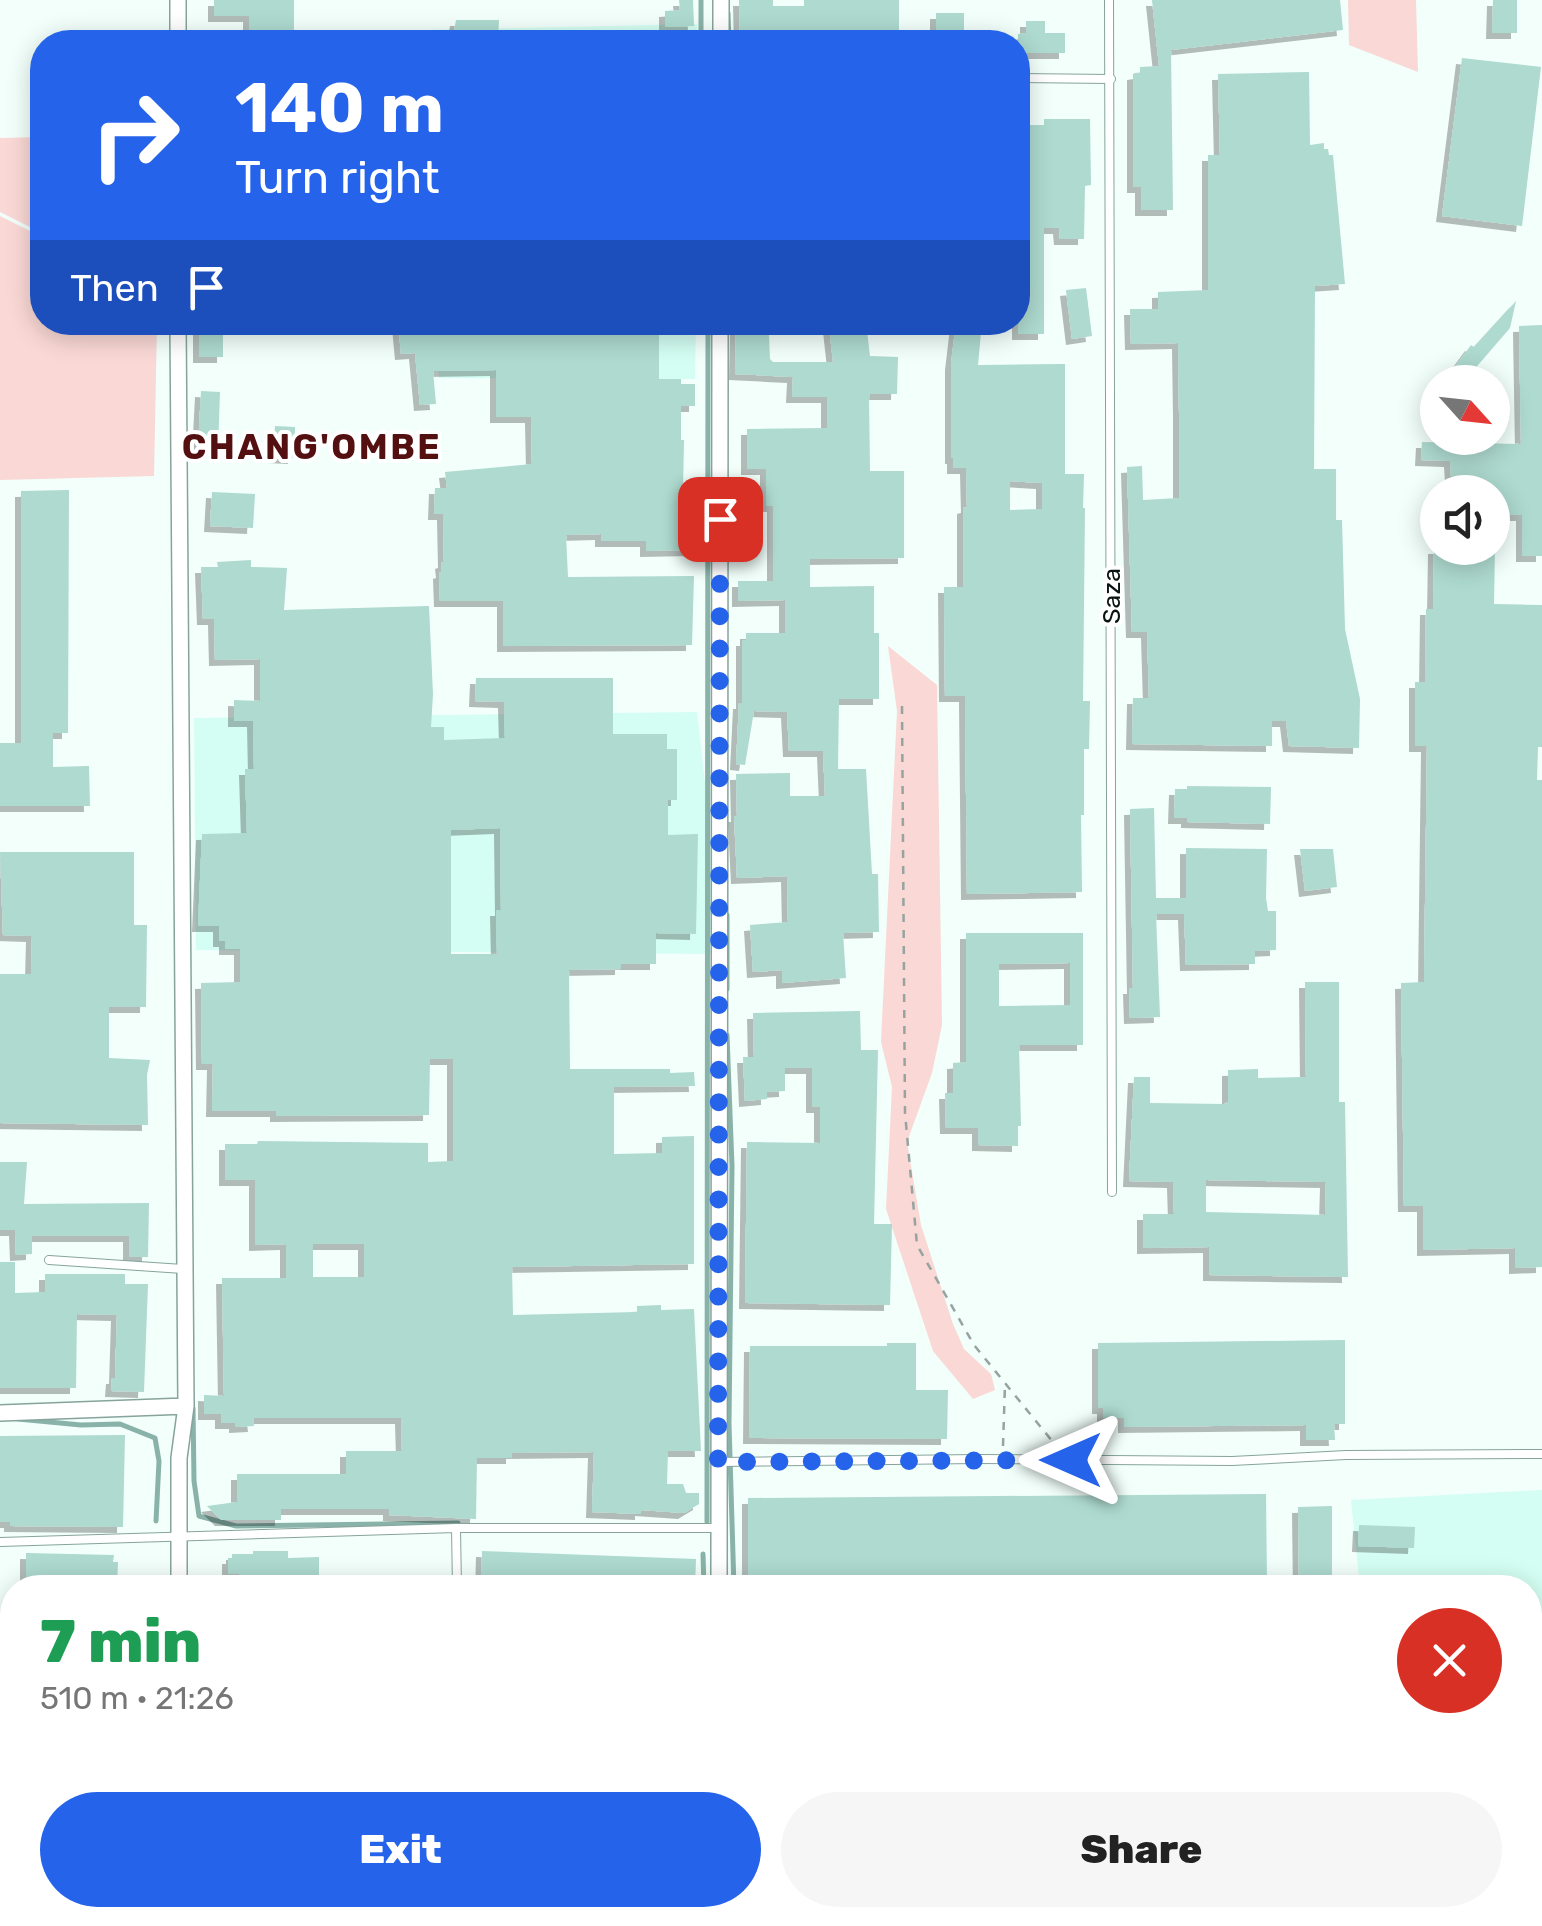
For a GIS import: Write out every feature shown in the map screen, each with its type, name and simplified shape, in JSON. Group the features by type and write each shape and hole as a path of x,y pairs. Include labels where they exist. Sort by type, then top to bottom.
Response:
{"street":[{"path":"178,0 178,30"},
{"path":"720,0 721,30"},
{"path":"178,335 186,1406 179,1458 180,1575"},
{"path":"719,1575 720,335"},
{"path":"0,1413 186,1406"}],"lane":[{"name":"Saza","path":"1109,0 1112,1192"},
{"path":"1030,78 1110,79"},
{"path":"49,1260 183,1268"},
{"path":"718,1462 1232,1461 1346,1455 1542,1455"},
{"path":"718,1462 1542,1455"},
{"path":"456,1528 457,1575"},
{"path":"0,1542 456,1528 718,1528"}],"path":[{"path":"902,706 906,1113 917,1246 974,1344 1068,1460"},
{"path":"1003,1459 1006,1382"}],"shaded area":[{"path":"1348,0 1416,0 1418,72 1349,45"},
{"path":"697,24 697,30 428,30"},
{"path":"30,137 30,227 0,212 0,138"},
{"path":"0,216 30,231 30,335 157,335 154,476 0,480"},
{"path":"434,335 696,335 695,379 439,378"},
{"path":"888,646 937,685 942,1025 932,1073 907,1142 921,1225 953,1324 964,1349 991,1374 995,1390 973,1399 933,1351 886,1209 892,1087 881,1042 897,711"},
{"path":"697,712 710,827 714,954 196,950 194,718"},
{"path":"1542,1490 1542,1575 1359,1575 1351,1500"}],"building":[{"path":"214,0 294,0 294,30 249,30 249,16 214,16"},
{"path":"679,0 693,0 694,26 665,27 665,11 680,10"},
{"path":"739,0 773,0 773,6 804,6 804,0 899,0 899,30 740,30"},
{"path":"1152,0 1340,0 1343,30 1171,50 1173,210 1141,210 1141,187 1133,187 1133,74 1140,73 1140,67 1159,66"},
{"path":"1493,0 1517,0 1517,33 1492,33"},
{"path":"936,13 964,13 964,30 936,30"},
{"path":"456,20 499,20 499,30 454,30"},
{"path":"1026,21 1045,21 1045,33 1065,33 1065,53 1030,53 1030,30 1026,30"},
{"path":"1462,58 1541,67 1522,226 1442,216"},
{"path":"1309,72 1310,145 1324,143 1324,149 1333,155 1345,284 1315,286 1314,469 1336,469 1336,520 1342,520 1345,629 1360,699 1359,748 1289,746 1286,721 1272,721 1272,746 1132,744 1133,698 1149,698 1147,632 1132,632 1127,467 1142,466 1143,500 1179,498 1179,412 1178,343 1131,344 1130,309 1158,309 1158,292 1208,290 1208,155 1220,155 1218,74"},
{"path":"1044,119 1090,119 1091,185 1085,186 1084,239 1060,239 1059,228 1044,228 1044,334 1030,334 1030,125 1044,125"},
{"path":"1086,288 1092,336 1072,339 1066,290"},
{"path":"1516,301 1510,328 1478,365 1456,365 1471,345 1474,347"},
{"path":"1542,325 1542,556 1522,556 1522,515 1510,515 1510,475 1451,475 1450,461 1421,460 1421,455 1510,455 1510,444 1521,444 1519,326"},
{"path":"199,335 223,335 223,357 199,357"},
{"path":"399,335 659,335 659,379 681,379 681,384 695,384 695,406 681,406 681,440 683,491 698,491 698,550 646,551 646,541 601,541 601,534 566,535 568,577 694,576 692,645 503,646 503,601 440,601 443,514 434,514 435,488 447,488 445,472 532,464 531,417 496,417 496,370 433,371 436,404 420,405 415,353 401,354"},
{"path":"736,335 769,335 773,362 833,362 830,335 868,335 870,356 898,357 897,394 869,397 870,471 904,471 904,558 810,559 810,587 874,586 874,633 879,633 879,699 839,699 838,769 866,769 872,874 878,874 879,932 843,933 846,978 782,983 782,970 753,972 750,925 788,922 787,876 737,878 736,774 790,773 790,796 825,796 823,751 789,751 787,712 754,711 745,765 736,764 742,703 742,640 746,640 746,633 785,633 785,600 738,601 738,581 773,581 773,506 766,506 766,469 747,469 747,429 827,428 827,397 792,397 793,377 735,374"},
{"path":"954,335 981,335 978,365 1065,364 1065,474 1084,474 1083,701 1090,701 1081,815 1082,892 967,894 965,696 945,696 944,587 963,587 963,508 967,507 966,468 953,468","holes":["1010,481 1042,483 1042,509 1010,510"]},
{"path":"201,391 220,392 218,448 198,448"},
{"path":"275,426 295,427 294,458 273,457"},
{"path":"69,490 68,733 53,733 53,767 89,766 90,806 0,806 0,743 21,743 21,491"},
{"path":"212,492 255,494 253,528 210,526"},
{"path":"251,560 251,567 287,568 284,610 429,606 431,727 444,727 444,740 505,738 504,702 475,701 476,678 613,678 613,734 667,734 667,749 677,749 677,800 668,800 668,835 698,834 696,934 656,933 656,964 569,970 570,1069 694,1072 695,1086 614,1087 614,1154 662,1153 662,1137 694,1136 694,1264 512,1267 513,1315 637,1312 637,1306 661,1305 661,1310 694,1309 701,1451 668,1451 667,1484 683,1484 686,1493 699,1493 699,1504 684,1513 592,1512 594,1452 512,1453 512,1458 477,1458 476,1519 389,1515 389,1509 281,1509 281,1520 221,1520 207,1506 237,1502 237,1474 346,1474 346,1451 402,1451 401,1418 253,1418 254,1426 235,1427 235,1423 221,1423 221,1414 204,1414 204,1395 224,1396 222,1278 286,1278 286,1244 255,1245 255,1180 225,1180 225,1144 428,1143 428,1162 453,1161 453,1059 430,1059 429,1115 276,1116 276,1111 212,1111 213,1064 202,1064 201,983 240,982 240,949 225,949 225,941 219,941 219,926 198,926 202,834 247,833 245,769 254,769 253,721 234,721 234,700 260,701 260,659 215,660 214,619 203,619 201,567 218,567 217,562","holes":["500,828 497,954 451,954 451,830","313,1244 364,1244 364,1277 313,1277"]},
{"path":"1434,565 1495,565 1494,604 1542,605 1542,747 1538,747 1537,780 1542,780 1542,1267 1515,1268 1515,1248 1423,1250 1423,1206 1404,1206 1401,983 1424,982 1427,746 1415,746 1415,682 1425,682 1426,609 1433,609"},
{"path":"1271,787 1270,824 1187,822 1187,818 1174,818 1175,789"},
{"path":"1154,808 1156,898 1186,898 1186,848 1267,849 1266,898 1268,911 1276,911 1276,950 1255,951 1255,964 1186,965 1184,914 1156,914 1160,1017 1130,1018 1130,809"},
{"path":"1300,849 1333,849 1337,887 1305,891"},
{"path":"0,852 134,852 134,925 147,925 146,1007 109,1007 109,1058 150,1060 148,1125 0,1123 0,974 31,974 32,936 3,935"},
{"path":"966,933 1083,933 1083,1045 1019,1045 1018,1146 978,1145 978,1128 946,1128 945,1093 953,1093 953,1063 966,1062","holes":["1070,963 1070,1005 999,1006 999,964"]},
{"path":"1305,982 1339,982 1339,1102 1345,1102 1348,1277 1209,1275 1209,1247 1143,1248 1143,1214 1174,1214 1173,1182 1129,1181 1134,1077 1150,1077 1150,1103 1224,1104 1228,1102 1228,1070 1258,1069 1258,1078 1306,1077","holes":["1206,1180 1326,1182 1325,1215 1206,1212"]},
{"path":"860,1011 861,1050 878,1050 874,1224 892,1224 890,1305 745,1303 747,1142 820,1143 820,1107 812,1107 812,1068 785,1068 785,1091 767,1092 767,1099 745,1101 743,1057 754,1057 753,1013"},
{"path":"0,1162 27,1162 24,1204 149,1203 148,1257 129,1257 129,1236 32,1236 32,1254 16,1255 15,1230 0,1230"},
{"path":"0,1262 15,1262 15,1293 45,1292 45,1274 125,1274 125,1284 148,1284 144,1392 111,1391 117,1315 77,1314 76,1388 0,1388"},
{"path":"1345,1340 1345,1424 1334,1424 1335,1440 1306,1440 1306,1425 1124,1427 1124,1418 1103,1418 1103,1408 1098,1408 1098,1343"},
{"path":"916,1343 916,1390 948,1390 947,1439 749,1438 750,1346"},
{"path":"125,1435 123,1527 10,1526 10,1522 0,1522 0,1436"},
{"path":"1266,1494 1267,1575 748,1575 748,1498"},
{"path":"1332,1506 1332,1575 1299,1575 1298,1507"},
{"path":"1359,1525 1415,1527 1414,1548 1358,1546"},
{"path":"288,1551 288,1558 319,1557 319,1575 228,1574 228,1558 232,1554"},
{"path":"482,1551 696,1559 695,1575 481,1575"},
{"path":"26,1553 114,1555 113,1562 118,1562 118,1575 26,1575"}],"waterway":[{"path":"701,0 701,30"},
{"path":"728,13 729,30"},
{"path":"707,1522 708,335"},
{"path":"727,915 727,989"},
{"path":"727,1035 732,1166 729,1424 734,1575"},
{"path":"193,1408 194,1481 199,1516 236,1526 458,1523"},
{"path":"18,1419 120,1424 155,1438 159,1461 156,1521"},
{"path":"703,1554 704,1575"}],"district":[{"name":"CHANG'OMBE","path":"312,447"}],"route":[{"path":"720,519 718,1462 1071,1460"}]}
